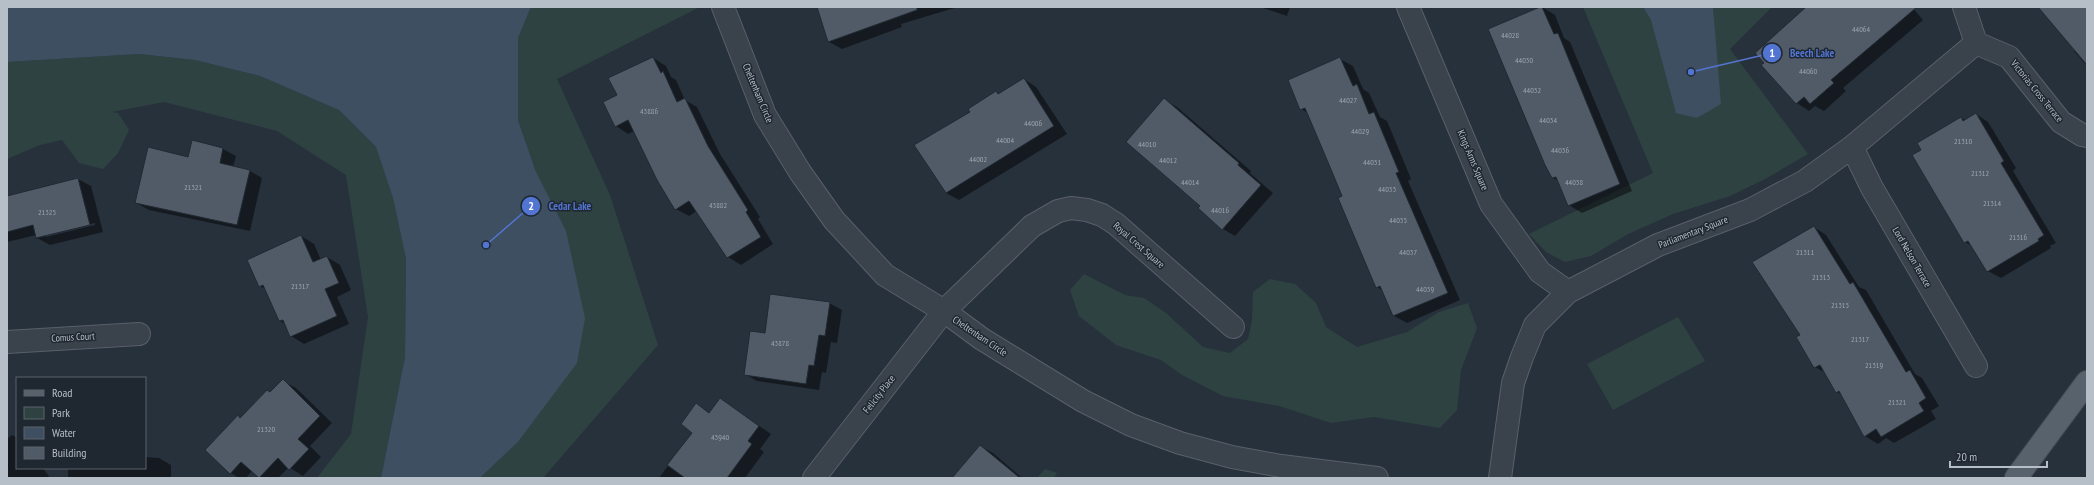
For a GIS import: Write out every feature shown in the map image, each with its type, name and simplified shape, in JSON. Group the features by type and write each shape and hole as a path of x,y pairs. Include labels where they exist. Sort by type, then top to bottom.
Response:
{"main road":[{"path":"2016,478 2087,382"}],"street":[{"name":"Cheltenham Circle","path":"723,7 765,115 800,172 834,220 884,275 944,311 982,339 1070,393 1131,425 1180,443 1232,457 1282,466 1377,478"},
{"name":"Kings Arms Square","path":"1408,7 1491,204 1540,272 1568,292"},
{"path":"1964,7 1976,43"},
{"name":"Parliamentary Square","path":"1500,478 1513,384 1522,357 1535,325 1568,292 1658,244 1750,210 1805,181 1852,147 1976,43"},
{"name":"Victorias Cross Terrace","path":"1976,43 2010,57 2061,122 2082,135 2087,136"},
{"name":"Lord Nelson Terrace","path":"1852,147 1872,188 1976,366"},
{"name":"Royal Crest Square","path":"944,311 1032,226 1058,211 1071,208 1087,210 1102,215 1116,224 1233,327"},
{"name":"Felicity Place","path":"814,478 944,311"},
{"name":"Comus Court","path":"7,342 139,334"}],"green space":[{"path":"531,7 698,8 557,79 610,195 658,345 543,478 480,478 517,443 536,172 518,120 518,38"},
{"path":"1583,7 1643,7 1651,20 1715,39 1713,7 1772,7 1730,49 1808,154 1767,178 1730,196 1673,214 1628,234 1591,256 1565,262 1546,252 1529,234 1653,173"},
{"path":"139,54 195,60 260,76 339,110 376,147 393,198 406,259 405,357 381,478 317,478 351,434 368,317 346,175 277,131 164,102 112,112 118,113 129,130 118,153 103,169 79,163 62,140 40,145 7,159 7,62"},
{"path":"1084,274 1125,295 1144,298 1166,313 1203,347 1230,353 1248,339 1252,320 1253,292 1270,279 1295,284 1316,303 1326,327 1357,347 1407,332 1439,312 1468,303 1477,328 1461,370 1457,410 1440,428 1374,417 1331,423 1279,406 1223,396 1182,375 1161,360 1116,345 1079,316 1070,290"},
{"path":"1678,317 1705,361 1613,410 1587,364"},
{"path":"1045,469 1057,473 1054,478 1037,478"}],"water":[{"path":"7,7 531,7 518,38 518,120 536,172 566,231 585,318 577,363 517,443 480,478 381,478 405,357 406,259 393,198 376,147 339,110 260,76 195,60 139,54 7,62"},
{"path":"1643,7 1713,7 1721,104 1697,118 1676,113 1651,20"}],"building":[{"path":"817,7 917,7 917,10 828,42"},
{"path":"1542,7 1554,34 1558,33 1620,184 1568,206 1556,177 1552,178 1545,165 1488,29"},
{"path":"1806,7 1917,7 1831,80 1834,83 1810,104 1804,97 1796,104 1761,65 1764,63 1755,53"},
{"path":"2038,7 2087,7 2087,65"},
{"path":"653,57 661,73 663,71 677,102 685,98 708,146 748,210 746,212 761,237 727,258 689,201 675,210 657,180 628,120 615,127 603,102 617,95 608,78"},
{"path":"1340,57 1353,86 1357,84 1369,114 1374,112 1399,172 1396,173 1448,293 1393,316 1380,286 1376,288 1338,198 1342,196 1305,108 1300,110 1288,80"},
{"path":"1024,78 1054,126 946,193 914,145 970,112 968,109 996,91 998,94"},
{"path":"1164,98 1239,163 1238,165 1261,185 1222,230 1198,208 1200,206 1126,142"},
{"path":"1976,113 2004,161 2001,163 2044,235 2038,239 2039,241 1987,272 1968,241 1964,243 1912,155 1921,150 1917,143 1961,117 1963,121"},
{"path":"192,140 223,148 220,163 250,170 237,225 135,203 148,147 188,157"},
{"path":"78,178 90,225 36,238 33,225 7,232 7,196"},
{"path":"1814,226 1850,284 1853,282 1906,372 1910,370 1926,398 1919,403 1924,411 1881,437 1876,429 1864,437 1839,391 1836,393 1820,365 1814,368 1796,337 1800,335 1752,262"},
{"path":"301,235 313,262 327,256 339,283 325,289 337,316 290,337 283,320 279,321 263,285 259,287 247,260"},
{"path":"770,294 830,302 825,336 819,335 814,366 809,365 806,384 744,375 750,331 765,333"},
{"path":"283,379 320,416 298,439 309,449 289,470 278,458 259,478 241,462 230,474 205,450 238,415 240,418 267,390 270,392"},
{"path":"720,398 759,426 748,441 752,444 727,478 685,478 667,465 692,433 681,424 696,403 709,413"},
{"path":"980,445 1020,478 952,478"}],"place":[{"name":"Beech Lake","path":"1691,72"},
{"name":"Cedar Lake","path":"486,245"}]}
